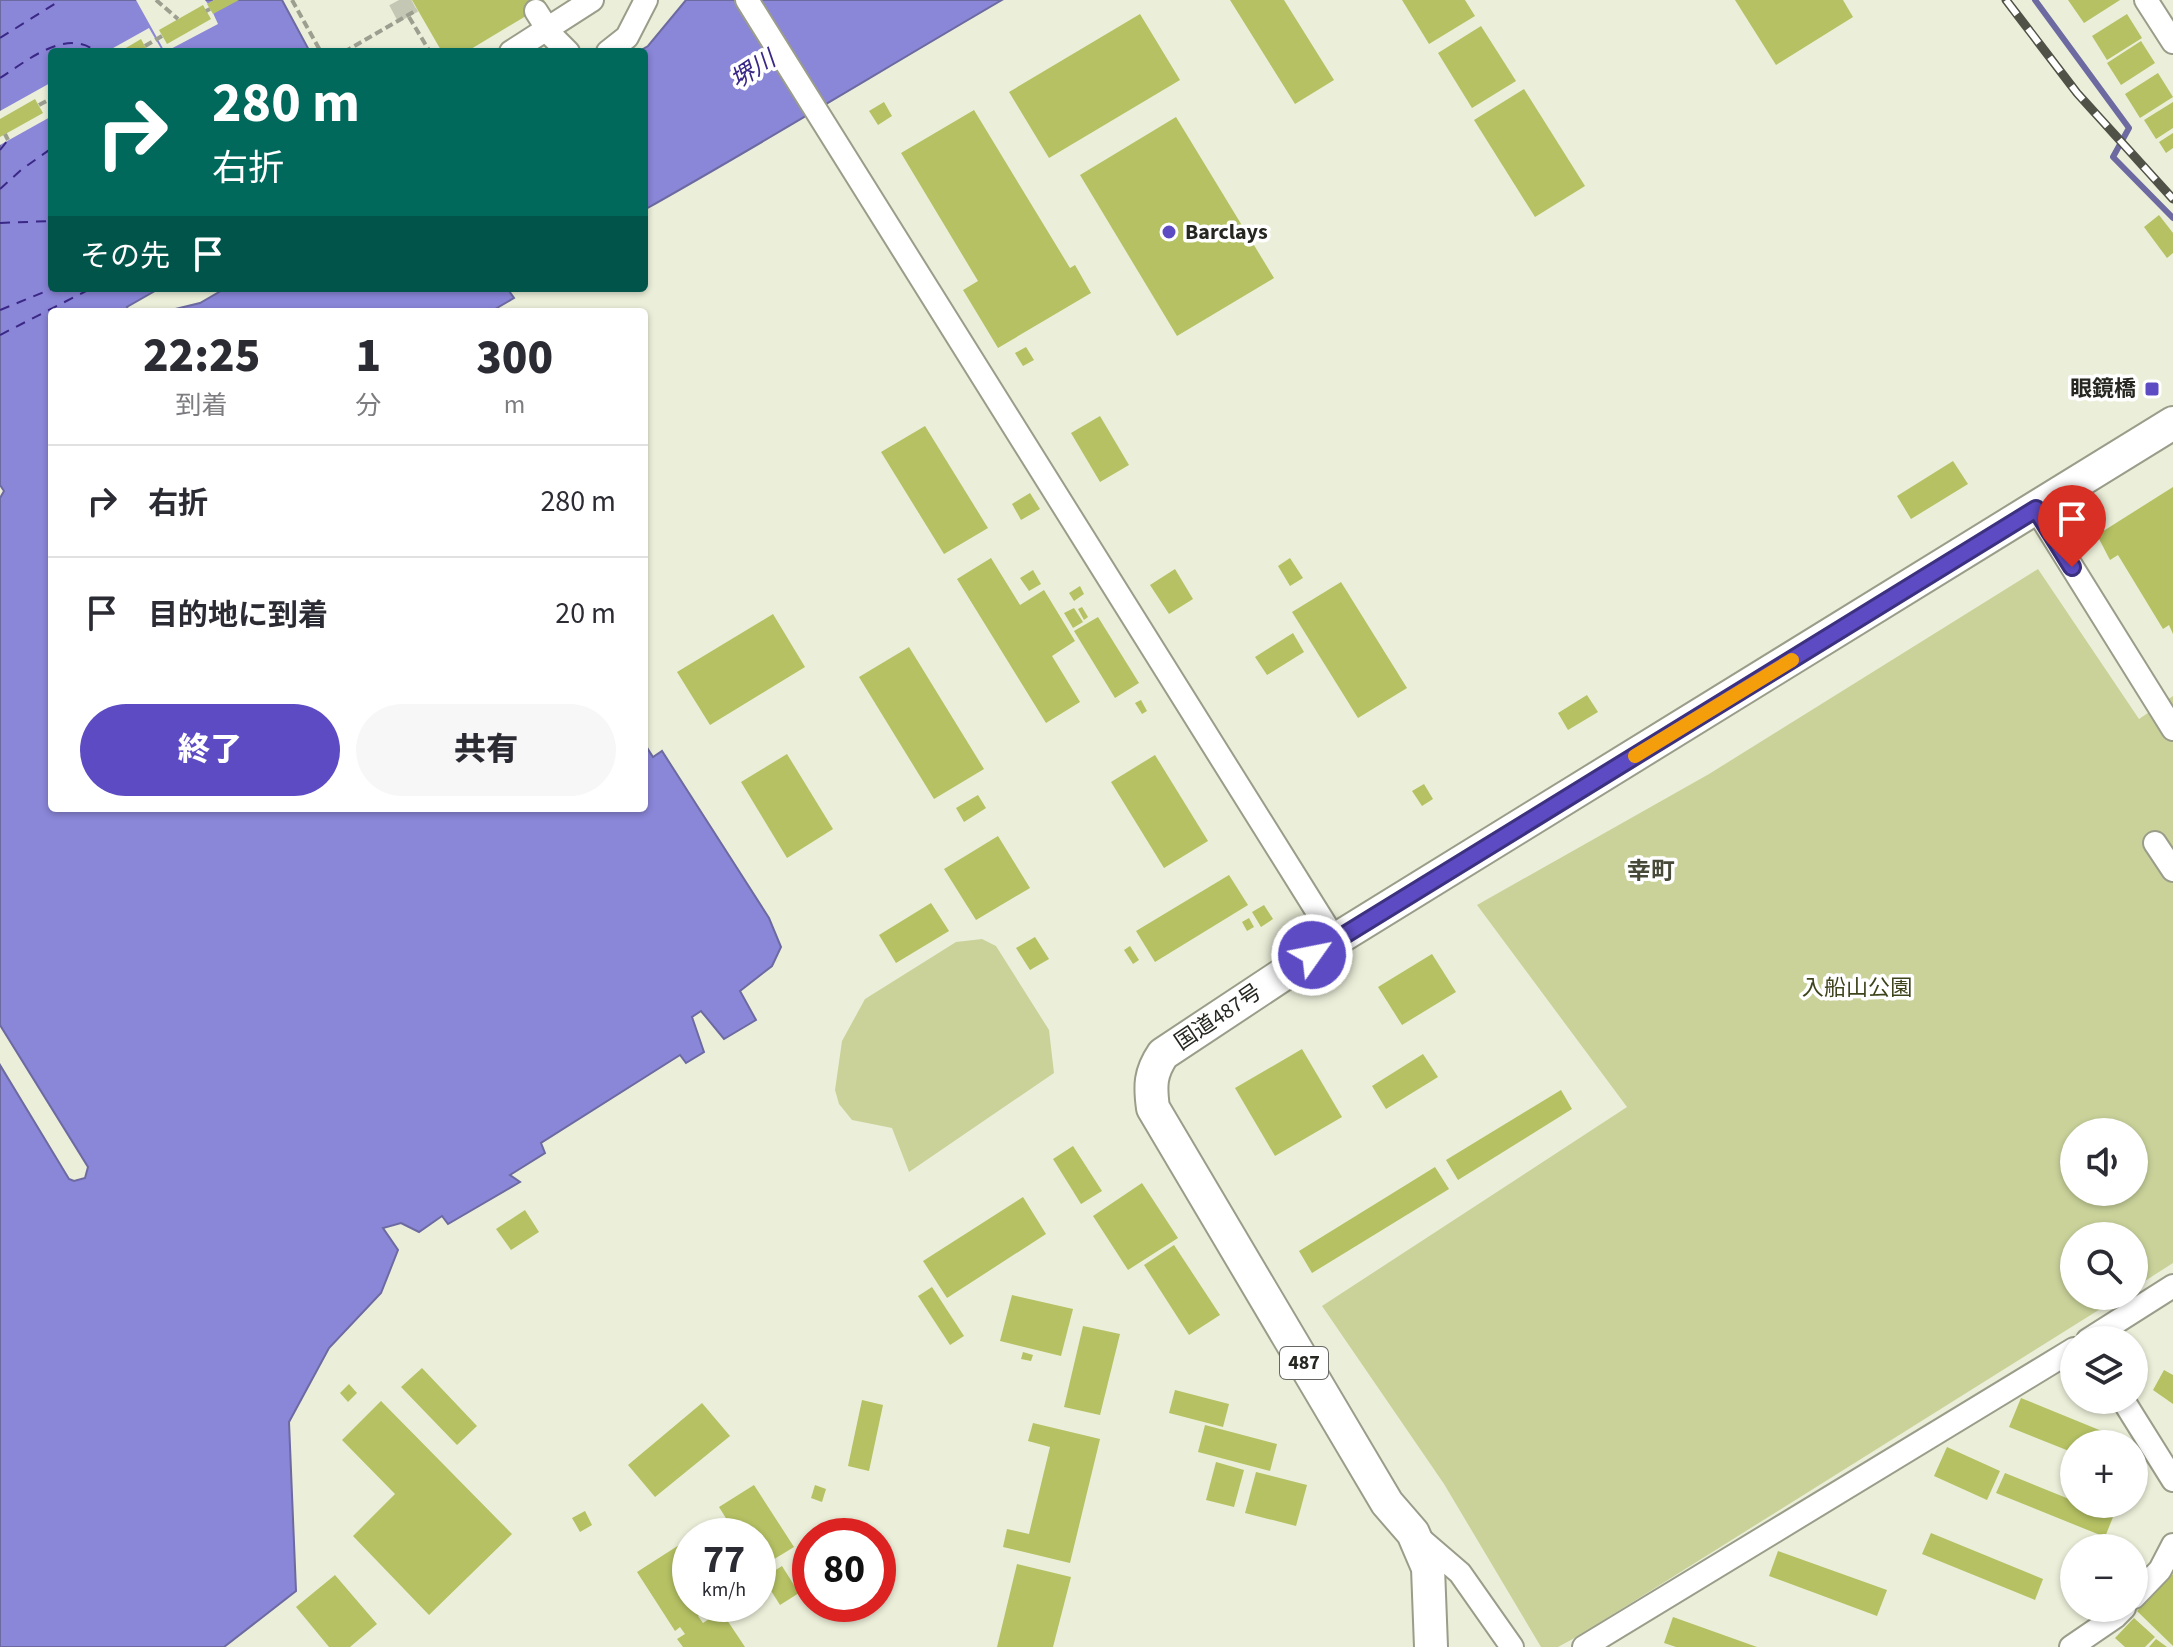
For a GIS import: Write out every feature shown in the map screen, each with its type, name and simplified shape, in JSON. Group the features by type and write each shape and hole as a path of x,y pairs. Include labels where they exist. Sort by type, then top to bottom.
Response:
{"highway":[{"name":"国道487号","path":"1431,1647 1428,1568 1413,1533 1387,1503 1170,1139 1153,1108 1150,1084 1154,1068 1163,1054 1335,940 2173,423"}],"street":[{"path":"515,48 542,20 592,0"},
{"path":"613,48 627,37 646,0"},
{"path":"747,0 1335,940"},
{"path":"2146,0 2173,42"},
{"path":"542,20 563,48"},
{"path":"2036,509 2173,729"},
{"path":"2155,843 2173,870"},
{"path":"2110,1326 2173,1286"},
{"path":"1584,1647 2060,1358"},
{"path":"2132,1414 2173,1480"},
{"path":"1413,1533 1460,1573 1512,1647"},
{"path":"2148,1582 2160,1570 2173,1545"},
{"path":"2071,1647 2108,1622"}],"path":[{"path":"156,0 178,19"},
{"path":"292,0 319,48"},
{"path":"351,48 418,11 408,17 427,48"},
{"path":"145,46 162,36"},
{"path":"41,104 48,100"},
{"path":"5,134 8,140"}],"green space":[{"name":"入船山公園","path":"2038,569 2139,719 2173,696 2173,1263 2148,1279 2148,1222 2060,1222 2060,1310 2099,1310 2073,1326 2060,1326 2060,1334 1580,1635 1558,1647 1541,1647 1444,1484 1322,1306 1627,1107 1477,905 1709,774"},
{"path":"982,939 996,946 1049,1030 1054,1073 909,1172 892,1128 852,1120 839,1104 835,1090 842,1041 865,999 956,942"}],"water":[{"path":"0,0 282,0 308,48 48,48 48,292 153,292 127,308 48,308 48,812 648,812 648,749 653,757 662,751 769,918 781,947 772,966 740,991 756,1020 724,1039 701,1011 692,1017 704,1052 686,1063 680,1055 541,1143 545,1153 510,1175 520,1182 448,1224 442,1216 419,1232 401,1223 383,1228 398,1250 381,1293 329,1348 289,1422 296,1591 224,1647 0,1647 0,1065 69,1179 85,1178 88,1167 0,1025 0,498 4,491 0,485"},
{"name":"堺川","path":"686,0 1002,0 648,208 648,48 645,48"},
{"path":"219,292 510,292 514,298 497,308 179,308 200,303"}],"pier":[{"path":"136,0 205,0 208,4 214,0 213,13 218,24 173,48 163,48"},
{"path":"149,28 161,48 113,48"},
{"path":"48,84 48,118 0,145 0,111"}],"building":[{"path":"214,0 239,0 213,14 207,4"},
{"path":"412,0 544,0 546,4 473,48 440,48"},
{"path":"1230,0 1284,0 1334,80 1295,104"},
{"path":"1402,0 1465,0 1475,16 1429,44"},
{"path":"1735,0 1843,0 1853,17 1776,65"},
{"path":"2068,0 2120,0 2084,23"},
{"path":"203,5 211,19 167,44 159,30"},
{"path":"1140,14 1180,80 1049,158 1009,92"},
{"path":"2127,14 2142,38 2107,60 2092,36"},
{"path":"1481,26 1516,81 1472,108 1438,53"},
{"path":"141,39 146,48 126,48"},
{"path":"2141,41 2155,63 2121,85 2107,63"},
{"path":"2158,73 2173,97 2140,118 2125,94"},
{"path":"1524,89 1585,186 1535,217 1474,120"},
{"path":"35,99 43,113 0,137 0,119"},
{"path":"884,102 892,116 878,125 869,111"},
{"path":"2173,102 2173,128 2156,139 2144,120"},
{"path":"974,110 1070,268 1075,265 1091,293 998,348 963,290 978,281 901,153"},
{"path":"1176,117 1274,278 1177,336 1080,175"},
{"path":"2173,133 2173,148 2166,153 2159,142"},
{"path":"2159,215 2173,233 2173,253 2167,258 2144,227"},
{"path":"1026,347 1034,360 1023,366 1015,353"},
{"path":"1100,416 1129,465 1100,482 1071,433"},
{"path":"925,426 988,528 944,554 881,452"},
{"path":"1953,461 1968,484 1911,519 1897,496"},
{"path":"2173,487 2173,634 2169,625 2163,629 2118,555 2110,560 2097,535"},
{"path":"1030,493 1040,509 1021,520 1012,504"},
{"path":"991,558 1020,605 1044,590 1075,641 1052,656 1080,702 1046,723 957,579"},
{"path":"1290,558 1303,578 1290,586 1278,566"},
{"path":"1175,569 1193,599 1169,614 1150,585"},
{"path":"1033,570 1041,584 1029,591 1020,578"},
{"path":"1341,582 1407,688 1358,718 1292,612"},
{"path":"1080,586 1084,594 1074,601 1069,593"},
{"path":"1082,607 1088,617 1084,620 1078,609"},
{"path":"1074,608 1083,622 1073,628 1064,613"},
{"path":"773,614 805,667 710,725 677,672"},
{"path":"1098,617 1139,683 1115,698 1074,631"},
{"path":"1293,633 1304,652 1267,675 1255,657"},
{"path":"909,647 984,769 934,799 859,677"},
{"path":"1587,695 1598,712 1568,730 1558,713"},
{"path":"1141,700 1147,711 1142,714 1135,703"},
{"path":"787,754 833,829 787,858 741,782"},
{"path":"1155,755 1208,841 1164,868 1111,782"},
{"path":"1424,784 1433,799 1422,806 1412,791"},
{"path":"978,795 986,808 964,822 956,808"},
{"path":"998,836 1030,888 976,920 944,869"},
{"path":"1229,875 1248,905 1155,962 1136,931"},
{"path":"931,903 949,931 896,963 879,935"},
{"path":"1264,905 1273,919 1261,927 1252,912"},
{"path":"1249,918 1254,927 1247,931 1242,922"},
{"path":"1035,937 1049,959 1030,970 1016,948"},
{"path":"1130,946 1139,960 1133,964 1124,950"},
{"path":"1432,954 1456,992 1402,1025 1378,987"},
{"path":"1302,1049 1342,1117 1275,1156 1235,1088"},
{"path":"1423,1054 1438,1077 1386,1109 1372,1086"},
{"path":"1561,1090 1572,1109 1458,1180 1446,1160"},
{"path":"1073,1146 1102,1191 1081,1204 1053,1159"},
{"path":"1435,1167 1449,1189 1312,1273 1299,1251"},
{"path":"1142,1183 1178,1238 1128,1270 1093,1216"},
{"path":"1023,1197 1046,1234 947,1298 923,1261"},
{"path":"525,1210 539,1232 511,1250 496,1229"},
{"path":"1174,1245 1220,1315 1189,1335 1144,1265"},
{"path":"932,1287 964,1336 950,1345 918,1296"},
{"path":"1012,1295 1073,1309 1061,1356 1000,1341"},
{"path":"1083,1326 1120,1334 1100,1415 1064,1407"},
{"path":"1023,1352 1033,1355 1031,1361 1021,1359"},
{"path":"422,1368 477,1426 457,1445 401,1387"},
{"path":"2164,1370 2173,1375 2173,1404 2153,1390"},
{"path":"349,1384 357,1393 348,1402 340,1393"},
{"path":"1175,1390 1229,1404 1223,1427 1169,1413"},
{"path":"2021,1398 2099,1430 2060,1430 2060,1447 2009,1427"},
{"path":"862,1400 883,1405 869,1471 848,1466"},
{"path":"381,1401 512,1534 429,1615 353,1536 395,1494 342,1440"},
{"path":"702,1403 730,1436 655,1497 628,1465"},
{"path":"1033,1423 1100,1439 1070,1563 1003,1547 1007,1529 1029,1534 1050,1447 1028,1441"},
{"path":"1205,1425 1277,1444 1270,1471 1198,1452"},
{"path":"1947,1447 2000,1471 1987,1500 1934,1476"},
{"path":"1216,1462 1244,1470 1234,1507 1206,1500"},
{"path":"1256,1472 1307,1485 1296,1526 1245,1513"},
{"path":"2005,1473 2060,1495 2060,1518 2113,1518 2106,1534 2098,1534 1996,1493"},
{"path":"754,1485 775,1518 726,1518 719,1507"},
{"path":"815,1485 826,1489 822,1502 811,1498"},
{"path":"585,1511 592,1525 580,1532 572,1518"},
{"path":"776,1519 792,1544 792,1548 776,1558"},
{"path":"1931,1533 2043,1579 2035,1600 1922,1554"},
{"path":"672,1550 672,1622 728,1622 745,1647 683,1647 677,1639 685,1634 680,1627 675,1631 637,1572"},
{"path":"1778,1551 1887,1590 1877,1616 1769,1576"},
{"path":"1017,1564 1071,1577 1053,1647 997,1647"},
{"path":"782,1566 792,1582 792,1597 780,1605 776,1599 776,1570"},
{"path":"2173,1574 2173,1646 2148,1622 2148,1600"},
{"path":"335,1575 377,1624 350,1647 329,1647 296,1607"},
{"path":"1673,1617 1757,1647 1676,1647 1664,1643"},
{"path":"2130,1622 2138,1622 2155,1637 2145,1647 2125,1647 2115,1638"},
{"path":"2156,1639 2167,1647 2149,1647"}],"waterway":[{"path":"2035,0 2129,128 2113,157 2173,218"}],"ferry route":[{"path":"0,38 61,0"},
{"path":"50,48 73,43 90,48"},
{"path":"0,78 48,49"},
{"path":"0,150 8,140"},
{"path":"0,189 48,151"},
{"path":"0,223 48,221"},
{"path":"0,310 48,290"},
{"path":"53,308 84,292"},
{"path":"0,335 48,310"}],"tunnel":[{"path":"399,0 408,17"}],"railway":[{"path":"2006,0 2077,93 2173,199"}],"slow traffic":[{"path":"1635,756 1792,660"}],"place":[{"name":"Barclays","path":"1169,232"},
{"name":"眼鏡橋","path":"2152,389"}],"district":[{"name":"幸町","path":"1651,871"}],"route":[{"path":"1312,955 2036,509 2072,567"}]}
